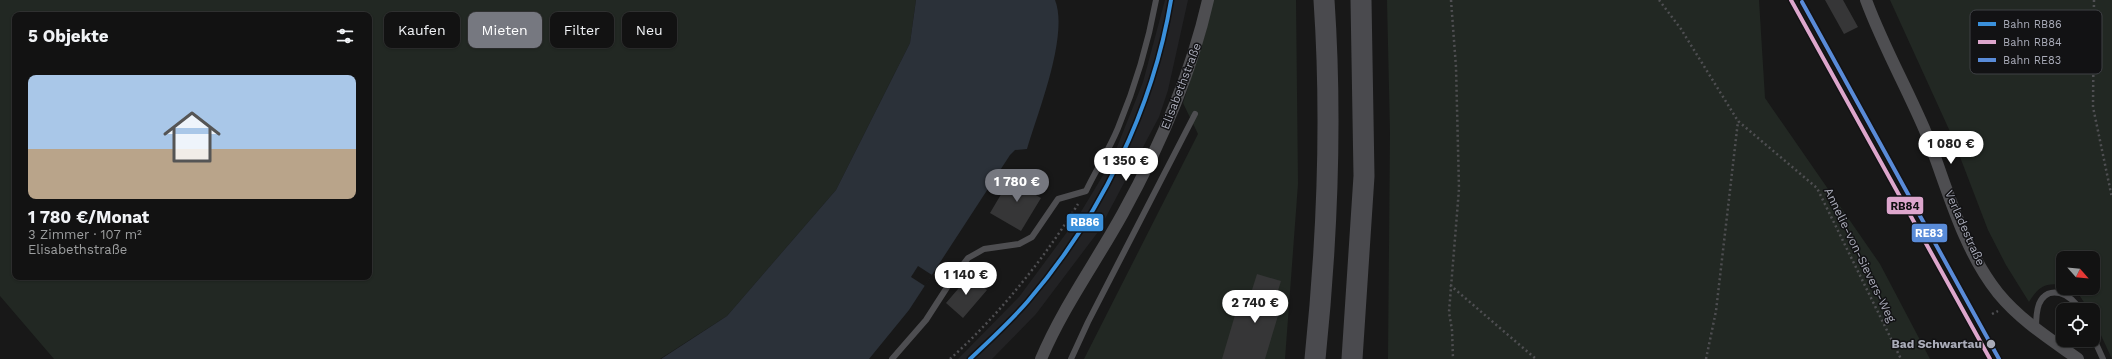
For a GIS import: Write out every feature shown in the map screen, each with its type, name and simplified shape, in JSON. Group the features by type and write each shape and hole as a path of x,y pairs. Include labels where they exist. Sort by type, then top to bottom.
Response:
{"highway":[{"path":"1316,359 1324,230 1327,127 1324,0"},
{"path":"1352,359 1364,176 1361,0"}],"street":[{"name":"Elisabethstraße","path":"1041,359 1068,304 1122,215 1169,121 1199,40 1208,0"},
{"name":"Verladestraße","path":"1866,0 1925,132 1960,222 1981,267 1998,293 2014,311 2036,330 2078,359"}],"lane":[{"path":"892,359 926,320 955,275 968,258 984,249 1019,244 1032,237 1058,199 1086,191 1117,129 1135,84 1150,32 1156,0"},
{"path":"1071,359 1195,114"},
{"path":"2036,330 2037,310 2045,295 2052,292 2061,292 2074,303"},
{"path":"2097,347 2102,359"}],"path":[{"path":"1451,0 1456,67 1459,189 1449,312 1452,330 1453,359"},
{"name":"Annelie-von-Sievers-Weg","path":"1659,0 1681,29 1738,121 1817,188 1901,359"},
{"path":"2094,0 2094,10"},
{"path":"2093,74 2093,107 2112,198"},
{"path":"1706,359 1716,311 1738,121"},
{"path":"950,359 964,346 1019,284 1067,221 1086,191"},
{"path":"1450,286 1536,359"}],"shaded area":[{"path":"0,0 916,0 910,43 836,190 727,316 660,359 54,359 0,296"},
{"path":"916,0 1055,0 1058,15 1058,33 1055,53 1027,149 1015,150 1010,155 909,310 869,359 661,359 727,316 836,190 910,43"},
{"path":"1165,0 1188,0 1168,90 1159,117 1098,232 1036,314 992,359 958,359 1019,297 1076,220 1111,162 1143,82"},
{"path":"1213,0 1296,0 1298,184 1285,359 1084,359 1198,134 1183,103 1206,31"},
{"path":"1387,0 1759,0 1765,98 1880,264 1930,359 1388,359 1390,133"},
{"path":"1890,0 2112,0 2112,359 2100,333 2100,303 2084,303 2079,295 2100,295 2100,251 2056,251 2056,284 2047,285 2039,289 2029,302 2006,265 1988,230 1952,136"}],"pier":[{"path":"918,266 932,275 925,286 911,277"}],"building":[{"path":"1825,0 1843,0 1858,27 1844,34"},
{"path":"1020,173 1039,185 1034,194 1041,198 1021,231 990,213 1003,191 1008,194"},
{"path":"1257,274 1281,281 1276,297 1283,299 1265,359 1222,359 1238,305 1258,311 1264,293 1252,290"},
{"path":"970,275 987,290 963,318 946,303"}],"rail line":[{"name":"RB86","path":"970,359 1007,324 1028,301 1078,234 1100,198 1120,160 1137,121 1163,41 1171,0"},
{"name":"RB84","path":"1791,0 1990,359"},
{"name":"RE83","path":"1802,2 1999,359"}],"place":[{"name":"Bad Schwartau","path":"1991,344"}]}
